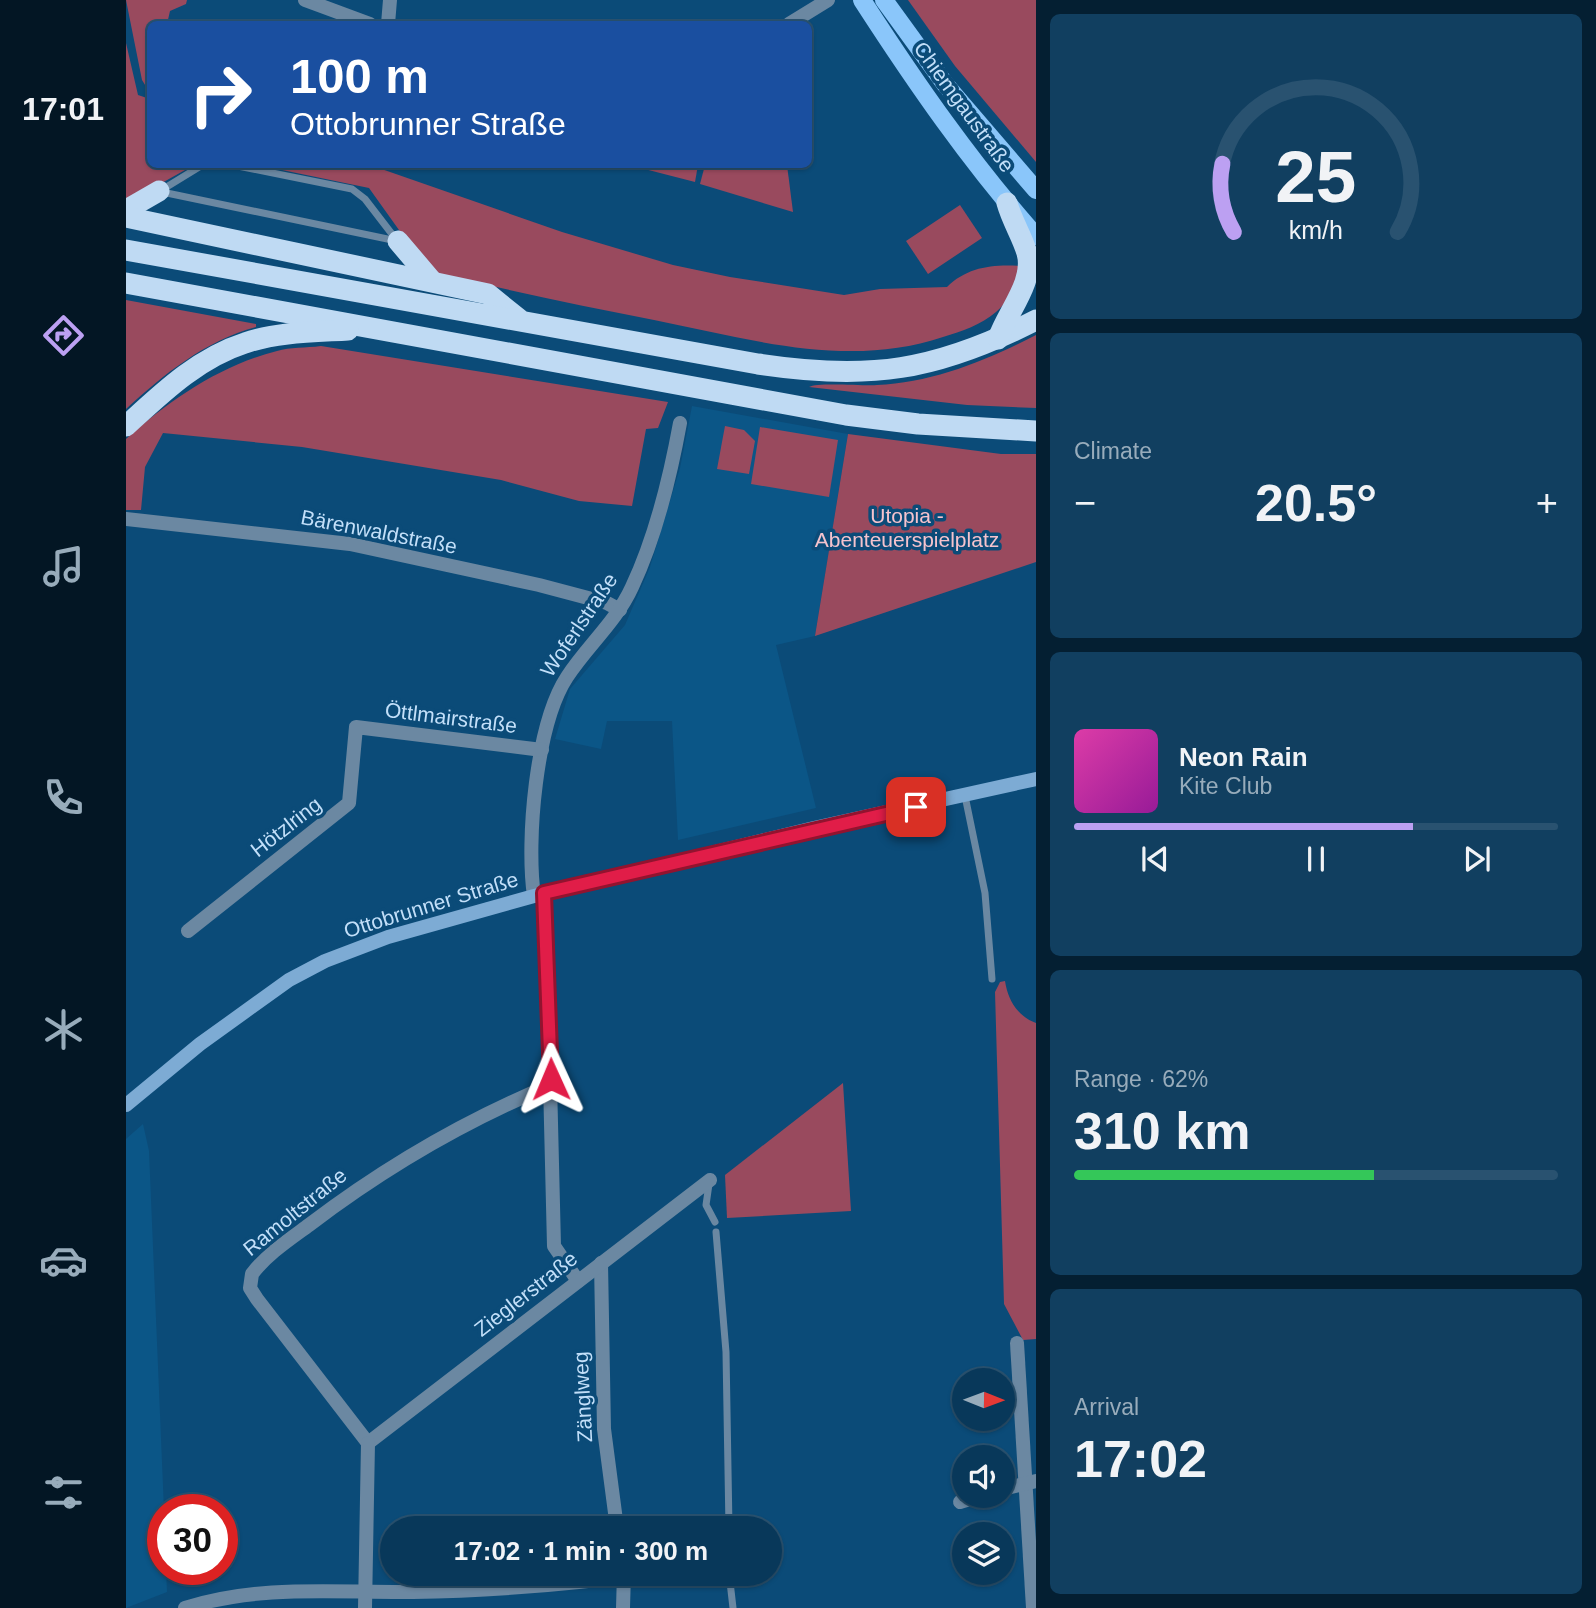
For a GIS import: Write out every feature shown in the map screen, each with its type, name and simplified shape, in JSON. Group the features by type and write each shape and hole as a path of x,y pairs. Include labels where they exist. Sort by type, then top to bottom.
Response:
{"highway":[{"path":"126,211 159,191"},
{"path":"998,339 1006,316 1023,288 1029,262 1007,203"},
{"path":"126,218 488,294 521,321"},
{"path":"398,242 432,281"},
{"path":"126,250 758,364 829,373 917,366 998,339 1036,320"},
{"path":"126,283 846,415 918,424 1036,431"},
{"path":"126,426 172,385 218,353 248,342 288,335 376,327"}],"main road":[{"name":"Chiemgaustraße","path":"862,0 926,99 1036,236"},
{"name":"Chiemgaustraße","path":"884,0 945,84 1036,190"},
{"name":"Ottobrunner Straße","path":"126,1105 248,1008 289,979 323,962 443,919 814,828 1036,779"}],"street":[{"path":"306,0 362,21"},
{"path":"388,21 390,0"},
{"path":"794,21 828,0"},
{"name":"Woferlstraße","path":"578,1282 554,1246 551,1082 539,895 531,867 542,750 559,692 567,677 620,610 649,543 680,423"},
{"name":"Bärenwaldstraße","path":"126,519 350,544 539,585 607,603 620,610"},
{"name":"Öttlmairstraße","path":"356,727 542,750"},
{"name":"Hötzlring","path":"188,931 349,803 356,727"},
{"name":"Ramoltstraße","path":"368,1443 257,1299 250,1288 252,1274 298,1233 372,1178 476,1118 551,1082"},
{"name":"Zieglerstraße","path":"368,1443 710,1180"},
{"name":"Zänglweg","path":"601,1263 604,1429 615,1516"},
{"path":"1017,1343 1031,1482 1034,1599"},
{"path":"365,1608 368,1443"},
{"path":"186,1608 260,1592 545,1586"},
{"path":"623,1608 624,1586"}],"lane":[{"path":"159,191 197,168"},
{"path":"248,168 352,189 365,200 398,242"},
{"path":"159,191 398,242"},
{"path":"965,796 985,893 992,979"},
{"path":"710,1180 706,1205 715,1222"},
{"path":"716,1232 726,1352 729,1516"},
{"path":"730,1586 733,1608"}],"shaded area":[{"path":"692,406 848,434 815,636 776,645 816,808 678,840 672,721 607,721 601,749 555,739 570,689 625,625 650,567 680,468"},
{"path":"143,1124 149,1151 163,1494 147,1494 147,1585 167,1585 167,1592 126,1608 126,1139"}],"green space":[{"path":"126,0 187,0 186,4 170,11 168,21 147,21 147,88 142,80"},
{"path":"908,0 1036,0 1036,162 955,66"},
{"path":"126,43 138,95 147,98 147,168 189,168 126,203"},
{"path":"272,168 379,168 562,232 673,265 844,295 880,289 947,287 963,275 981,268 1021,266 1001,308 984,321 964,330 907,346 871,351 798,348 440,274 424,265 369,188"},
{"path":"641,168 697,168 695,182"},
{"path":"704,168 787,168 793,212 700,184"},
{"path":"960,205 982,238 928,274 906,241"},
{"path":"126,300 256,324 256,327 220,341 186,360 126,409"},
{"path":"1036,335 1036,408 967,405 809,387 830,384 877,385 918,380 959,369"},
{"path":"321,346 668,402 658,428 646,429 632,506 579,501 501,480 302,447 163,433 145,467 141,510 126,510 126,439 178,398 215,375 256,357 282,350"},
{"path":"725,426 744,430 755,441 749,474 717,469"},
{"path":"760,427 838,440 829,497 751,484"},
{"name":"Utopia - Abenteuerspielplatz","path":"848,434 1001,454 1036,454 1036,562 815,636"},
{"path":"1005,981 1014,1006 1036,1023 1036,1339 1023,1340 1004,1304 995,992 1000,982"},
{"path":"843,1083 851,1211 727,1218 725,1175"}],"route":[{"path":"551,1079 544,893 814,828 916,807"}]}
